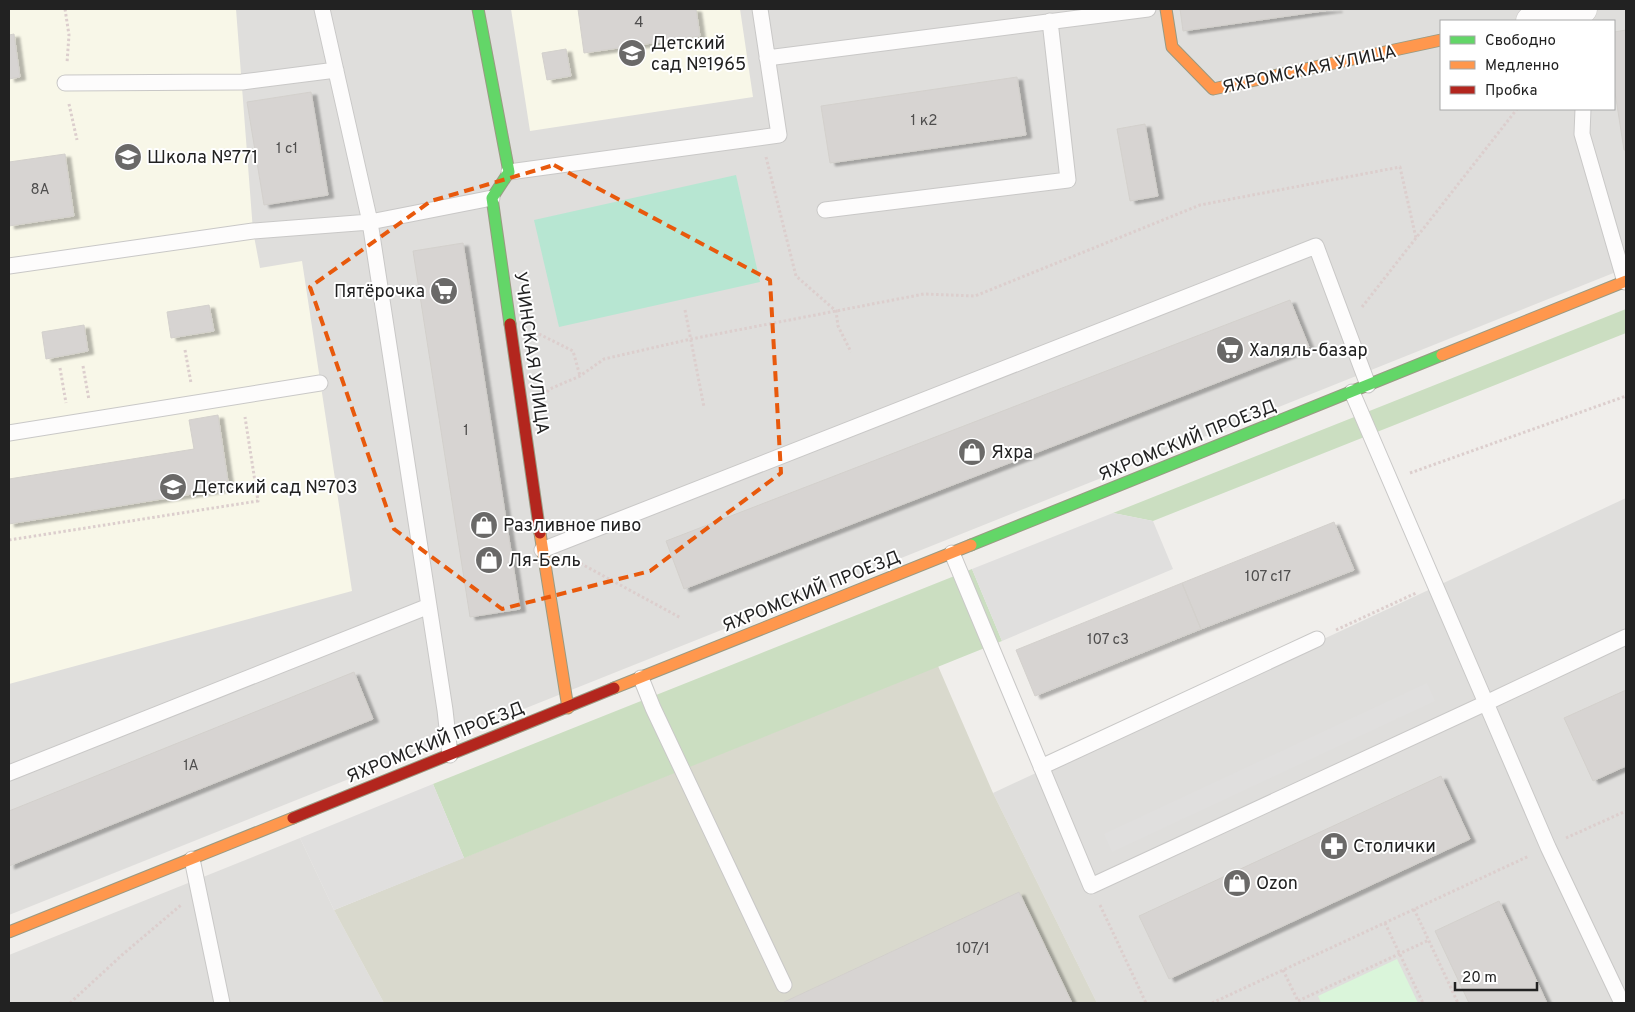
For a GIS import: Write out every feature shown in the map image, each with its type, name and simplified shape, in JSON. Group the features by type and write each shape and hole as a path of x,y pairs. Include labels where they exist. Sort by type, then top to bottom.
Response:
{"street":[{"path":"478,9 509,172 492,198"},
{"name":"ЯХРОМСКАЯ УЛИЦА","path":"1166,9 1172,47 1213,89 1440,40"},
{"path":"1536,20 1582,13"},
{"name":"УЧИНСКАЯ УЛИЦА","path":"492,198 523,417 547,548 568,708"},
{"name":"ЯХРОМСКИЙ ПРОЕЗД","path":"9,932 1626,282"}],"lane":[{"path":"322,9 370,222 445,710 450,755"},
{"path":"509,172 779,135 760,9"},
{"path":"767,58 1148,9"},
{"path":"825,210 1068,180 1050,21"},
{"path":"65,83 242,82 336,70"},
{"path":"1582,110 1582,134 1626,282"},
{"path":"9,266 253,231 370,222 492,198"},
{"path":"547,548 1316,246 1368,385"},
{"path":"9,433 320,383"},
{"path":"1352,392 1548,847 1622,1003"},
{"path":"952,553 1091,886 1626,637"},
{"path":"9,773 429,606"},
{"path":"1042,767 1317,639"},
{"path":"641,678 653,708 784,985"},
{"path":"192,859 222,1003"}],"path":[{"path":"1346,327 1516,110"},
{"path":"761,137 796,276 836,311 838,326 851,352"},
{"path":"523,417 550,388 580,376 604,359 691,338 924,294 975,296 1200,205 1400,167 1416,238"},
{"path":"685,310 704,407"},
{"path":"185,350 194,404"},
{"path":"83,366 92,420"},
{"path":"60,368 69,424"},
{"path":"9,540 258,500 242,396"},
{"path":"1410,473 1626,396"},
{"path":"547,548 680,618"},
{"path":"1317,639 1435,584"},
{"path":"1611,818 1626,811"},
{"path":"1212,1003 1487,875"},
{"path":"1091,886 1146,1003"},
{"path":"70,1003 122,955 198,890"},
{"path":"1414,909 1458,1003"},
{"path":"1385,923 1423,1003"},
{"path":"1283,970 1298,1002 1429,940"}],"highlighted area":[{"path":"554,165 770,280 781,473 650,571 502,609 394,529 310,287 431,201"}],"shaded area":[{"path":"9,9 1626,9 1626,268 9,915"},
{"name":"Детский сад №703","path":"9,9 236,9 253,231 260,268 302,261 352,591 9,684"},
{"name":"Детский сад №1965","path":"511,9 740,9 753,97 530,131"},
{"path":"1626,498 1626,1003 1097,1003 993,793"},
{"path":"1113,513 1153,521 1173,569 1002,641 972,569"},
{"path":"938,666 993,793 1097,1003 384,1003 334,910"},
{"path":"1427,683 1435,701 1112,852 1104,834"},
{"path":"433,784 464,858 334,910 300,838"},
{"path":"300,838 334,910 384,1003 9,1003 9,955"}],"green space":[{"path":"736,175 760,282 559,327 534,220"},
{"path":"1626,309 1626,333 1153,521 1113,513"},
{"path":"972,569 1002,641 464,858 433,784"},
{"path":"1397,959 1418,1003 1321,1003 1318,996"}],"building":[{"path":"578,9 696,9 700,36 584,53"},
{"path":"1180,9 1337,9 1183,31"},
{"path":"1626,30 1626,150 1624,150 1615,92 1615,32"},
{"path":"14,34 20,77 9,79 9,35"},
{"path":"566,49 571,76 547,80 542,53"},
{"path":"1017,77 1026,135 830,163 821,106"},
{"path":"311,92 328,195 264,205 247,102"},
{"path":"1145,124 1158,196 1130,201 1117,129"},
{"path":"65,154 74,216 9,226 9,162"},
{"path":"463,243 520,609 470,617 413,251"},
{"path":"1290,300 1309,347 684,589 666,541"},
{"path":"209,305 214,331 171,338 167,312"},
{"path":"84,325 88,351 46,359 42,332"},
{"path":"218,415 229,488 9,524 9,479 194,449 189,420"},
{"path":"1334,522 1354,570 1201,629 1182,583"},
{"path":"1182,583 1201,629 1035,696 1016,650"},
{"path":"354,672 373,719 9,866 9,811"},
{"path":"1626,690 1626,766 1593,781 1564,718"},
{"path":"1441,776 1470,839 1169,979 1139,916"},
{"path":"1019,892 1072,1003 782,1003"},
{"path":"1499,901 1547,1003 1469,1003 1435,931"}],"traffic: fast":[{"path":"478,9 509,172 492,198 510,324"},
{"path":"971,545 1442,355"}],"traffic: slow":[{"path":"1166,9 1172,47 1213,89 1440,40"},
{"path":"1442,355 1626,281"},
{"path":"540,533 568,708"},
{"path":"614,688 971,545"},
{"path":"9,932 293,818"}],"traffic: jam":[{"path":"510,324 540,533"},
{"path":"293,818 614,688"}],"place":[{"name":"Детский сад №1965","path":"632,53"},
{"name":"Школа №771","path":"128,157"},
{"name":"Пятёрочка","path":"444,291"},
{"name":"Халяль-базар","path":"1230,350"},
{"name":"Яхра","path":"972,452"},
{"name":"Детский сад №703","path":"173,487"},
{"name":"Разливное пиво","path":"484,525"},
{"name":"Ля-Бель","path":"489,560"},
{"name":"Столички","path":"1334,846"},
{"name":"Ozon","path":"1237,883"}]}
